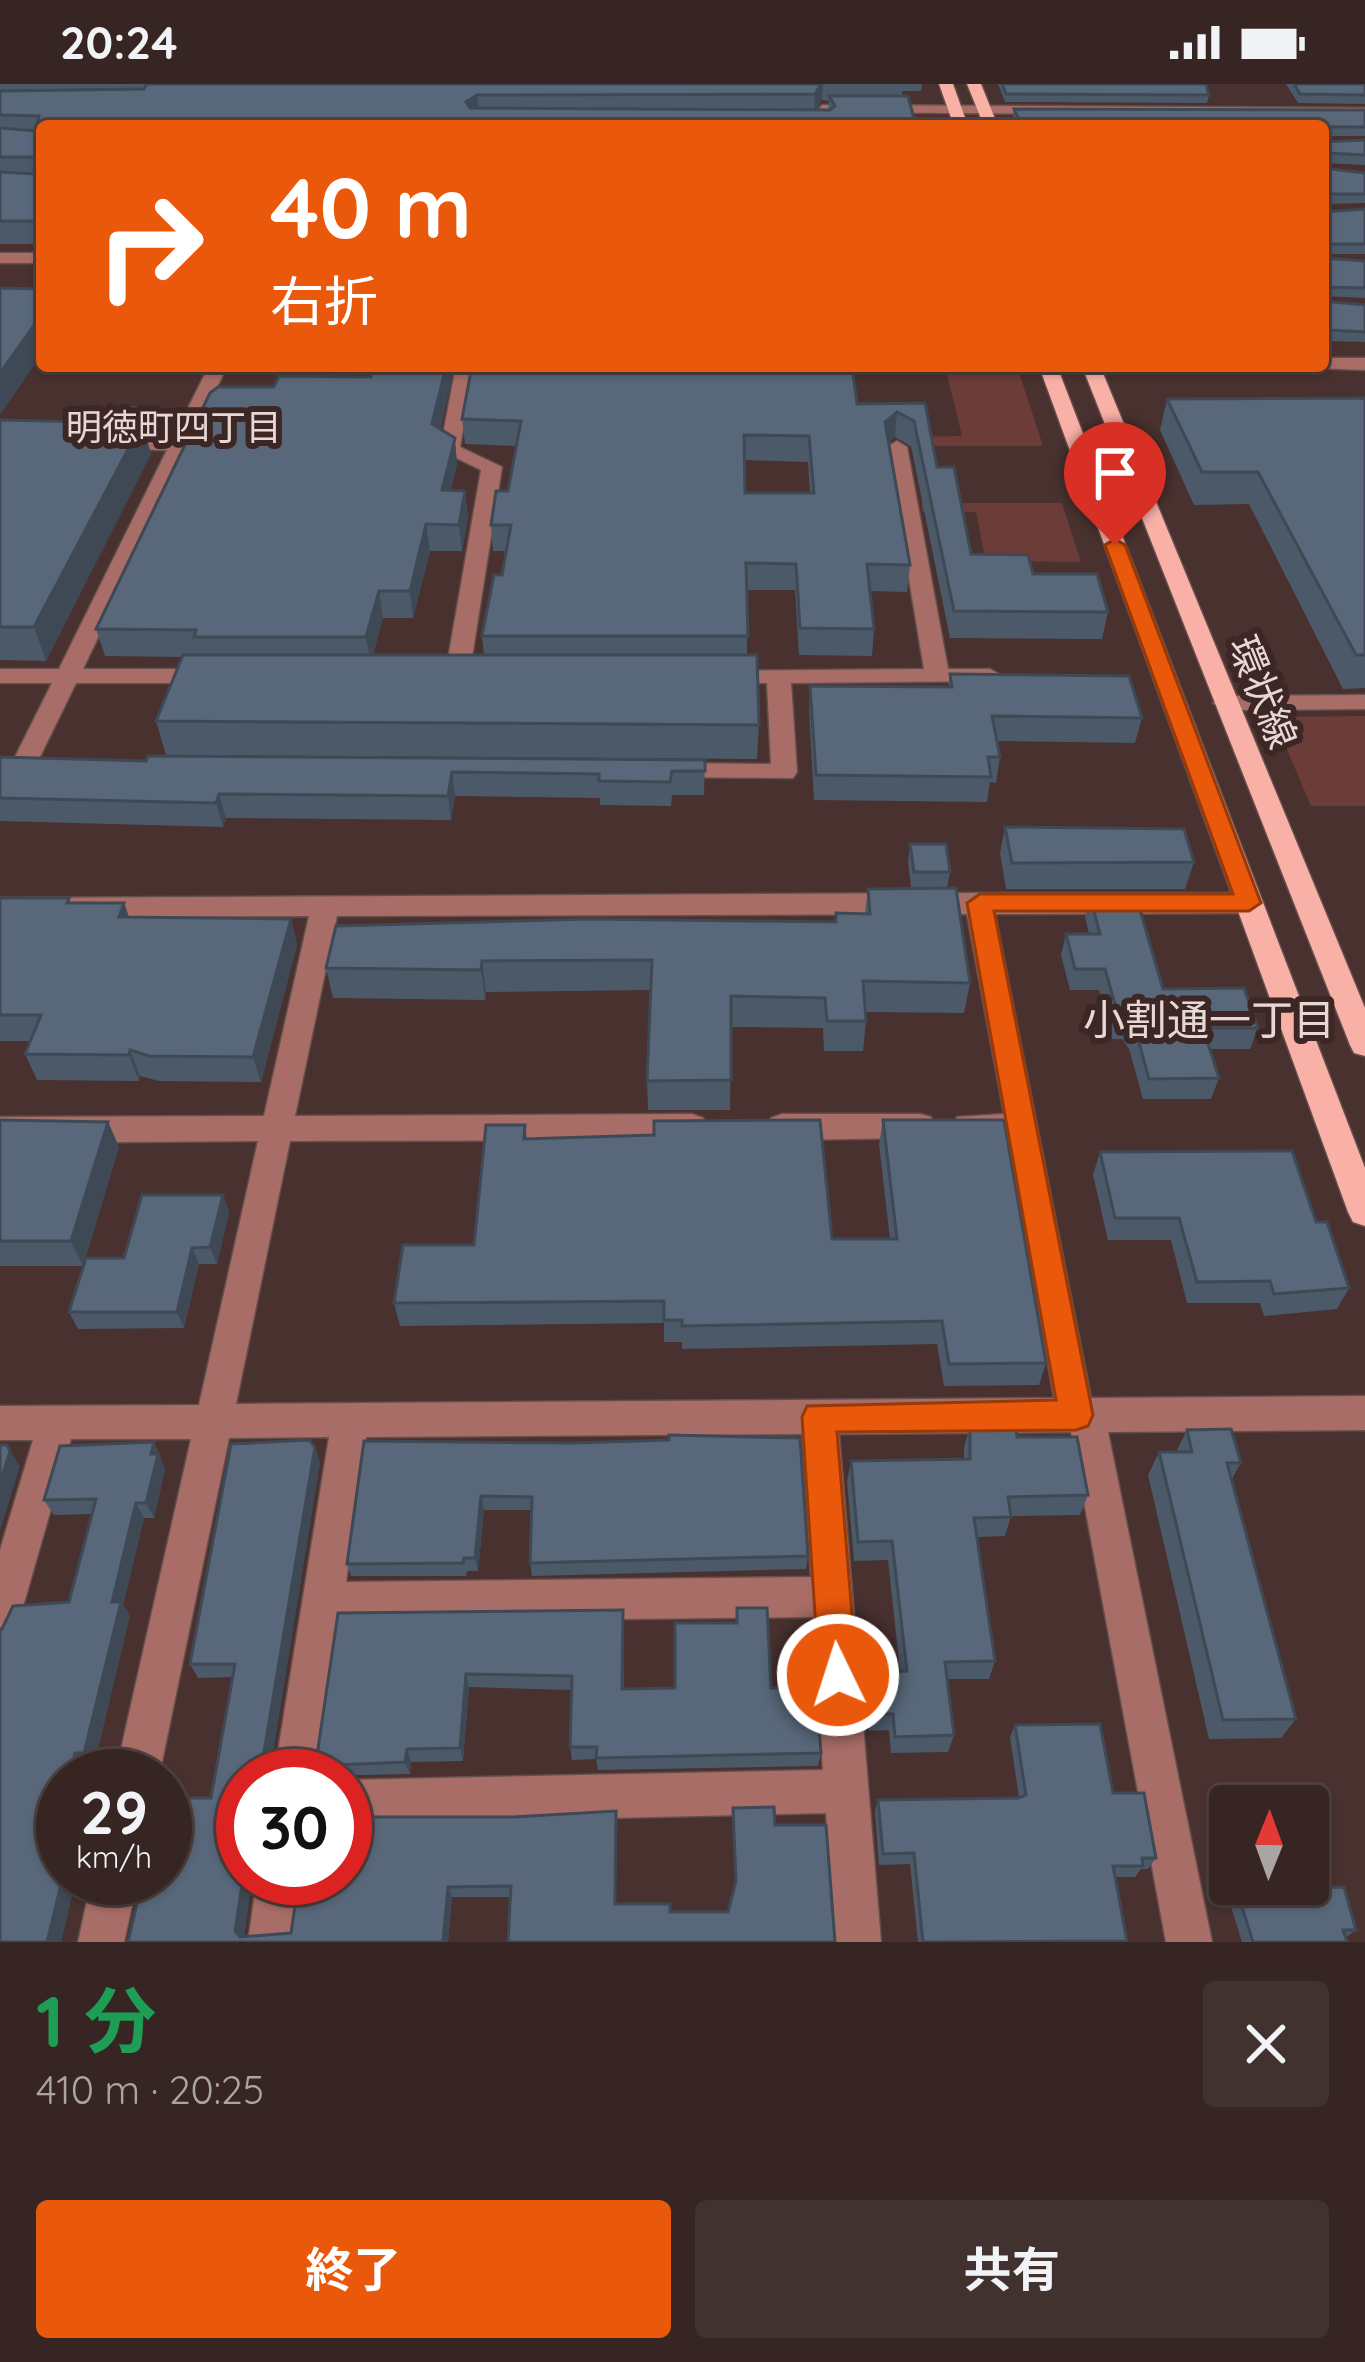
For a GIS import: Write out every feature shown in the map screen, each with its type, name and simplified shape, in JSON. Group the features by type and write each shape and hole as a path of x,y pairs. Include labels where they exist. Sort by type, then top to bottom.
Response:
{"main road":[{"path":"946,84 959,120"},
{"path":"974,84 988,120"},
{"path":"1050,372 1365,1212"},
{"name":"環状線","path":"1093,372 1365,1045"}],"street":[{"path":"817,87 824,119 1098,102 1294,104 1365,112"},
{"path":"1173,102 1178,120"},
{"path":"0,274 6,258"},
{"path":"1329,364 1365,364"},
{"path":"24,765 215,372"},
{"path":"455,676 492,467 450,450 464,372"},
{"path":"90,442 180,444"},
{"path":"897,447 937,676"},
{"path":"0,676 250,676"},
{"path":"688,676 1026,676"},
{"path":"641,770 784,772 779,676"},
{"path":"1225,703 1365,702"},
{"path":"980,903 1189,1942"},
{"path":"0,908 1249,903"},
{"path":"143,1749 325,906"},
{"path":"0,1130 1022,1126"},
{"path":"0,1423 1365,1413"},
{"path":"819,1417 858,1942"},
{"path":"300,1749 350,1420"},
{"path":"1,1612 57,1423"},
{"path":"322,1602 832,1597"},
{"path":"372,1801 847,1791"},
{"path":"101,1942 109,1905"},
{"path":"271,1942 276,1905"}],"shaded area":[{"path":"946,372 1019,372 1043,446 908,446 906,437 962,436"},
{"path":"921,503 1062,503 1081,562 990,561 985,558 976,512 923,512"},
{"path":"1365,716 1365,806 1311,806 1273,717"}],"building":[{"path":"147,84 821,84 815,94 477,95 466,102 470,108 830,110 835,106 829,96 908,96 914,120 38,120 39,116 0,115 0,91 144,89"},
{"path":"1002,84 1206,84 1209,95 1006,94"},
{"path":"1294,84 1365,84 1365,95 1300,94"},
{"path":"1014,109 1365,110 1365,127 1329,127 1329,120 1019,120"},
{"path":"0,128 36,131 36,157 0,157"},
{"path":"1365,140 1365,155 1329,153 1329,142"},
{"path":"1329,169 1365,173 1365,194 1329,194"},
{"path":"0,172 36,174 36,221 0,221"},
{"path":"1365,209 1365,244 1329,244 1329,212"},
{"path":"1329,258 1365,261 1365,288 1329,287"},
{"path":"0,288 36,289 36,322 0,373"},
{"path":"1329,302 1365,305 1365,332 1331,330"},
{"path":"372,372 445,372 432,424 455,438 442,490 465,491 459,525 426,524 410,591 379,591 366,637 194,637 196,630 96,629 210,393 218,387 274,387 279,376 371,377"},
{"path":"471,372 853,372 857,404 925,403 937,467 954,467 971,554 1028,555 1033,574 1097,574 1108,612 954,611 914,421 897,412 885,422 910,565 867,564 874,629 800,628 796,564 746,563 748,636 482,636 494,575 502,575 511,525 491,525 496,491 508,491 521,421 462,419","holes":["744,435 809,436 814,493 745,493"]},
{"path":"1365,398 1365,655 1356,655 1258,472 1202,472 1167,399"},
{"path":"127,407 159,408 150,425 141,425 119,422"},
{"path":"0,420 142,423 34,627 0,627"},
{"path":"183,655 757,655 759,725 156,721"},
{"path":"950,674 1129,676 1142,718 992,716 1000,757 988,757 991,777 816,775 810,686 952,687"},
{"path":"148,756 705,760 705,771 672,771 670,782 599,781 599,774 452,772 448,796 219,794 216,803 0,798 0,757 146,761"},
{"path":"1005,827 1184,829 1194,862 1012,863"},
{"path":"910,844 946,844 950,872 914,872"},
{"path":"956,888 970,983 863,981 866,1021 827,1021 825,998 731,996 731,1080 647,1081 652,960 482,961 481,970 326,968 336,926 588,919 836,922 836,913 870,914 868,889"},
{"path":"1090,896 1136,896 1163,989 1244,988 1258,1028 1203,1028 1219,1078 1149,1079 1135,1028 1129,1018 1119,1018 1105,969 1075,969 1066,934 1100,934"},
{"path":"0,898 124,903 119,917 291,919 253,1057 149,1056 130,1050 129,1055 25,1054 41,1015 0,1015"},
{"path":"0,1120 108,1122 71,1241 0,1241"},
{"path":"820,1120 832,1239 897,1239 883,1120 1004,1120 1046,1363 949,1364 942,1321 682,1326 682,1320 664,1320 664,1301 394,1303 403,1245 474,1245 486,1125 525,1125 524,1139 654,1135 654,1121"},
{"path":"1292,1151 1316,1222 1327,1222 1349,1288 1274,1294 1270,1281 1197,1282 1179,1218 1115,1218 1100,1152"},
{"path":"142,1195 223,1195 210,1247 192,1248 177,1312 69,1312 86,1258 124,1258"},
{"path":"970,1427 1016,1427 1017,1437 1077,1437 1088,1495 1008,1497 1011,1517 974,1518 995,1661 945,1662 954,1735 895,1737 893,1714 873,1714 869,1672 907,1671 892,1541 858,1542 851,1461 970,1459"},
{"path":"1231,1429 1241,1463 1227,1463 1296,1719 1223,1720 1159,1452 1192,1452 1187,1430"},
{"path":"669,1435 800,1438 808,1556 530,1563 532,1497 481,1496 475,1558 464,1558 463,1563 347,1564 364,1441 572,1443 669,1440"},
{"path":"309,1440 315,1447 265,1749 220,1749 235,1664 190,1664 231,1444"},
{"path":"154,1442 151,1454 158,1454 146,1503 136,1503 112,1602 121,1602 85,1749 36,1749 36,1905 56,1905 47,1942 0,1942 0,1629 13,1606 69,1602 96,1499 44,1500 60,1446"},
{"path":"0,1445 7,1445 10,1451 0,1483"},
{"path":"737,1608 767,1608 771,1688 816,1688 821,1753 596,1758 597,1747 570,1747 572,1676 466,1674 460,1748 407,1749 405,1762 372,1763 372,1749 318,1749 338,1613 623,1610 622,1689 675,1688 675,1623 737,1623"},
{"path":"1100,1724 1113,1793 1144,1793 1156,1858 1142,1858 1143,1866 1113,1866 1127,1941 923,1942 914,1853 883,1854 878,1800 1019,1798 1026,1795 1015,1725"},
{"path":"216,1770 216,1905 239,1905 235,1931 240,1937 291,1933 295,1905 372,1905 372,1817 616,1811 615,1904 670,1904 670,1912 728,1912 736,1881 733,1808 774,1807 775,1825 826,1825 835,1942 508,1942 511,1886 448,1887 443,1942 128,1942 137,1905 192,1905 192,1798 211,1798"},
{"path":"1344,1887 1356,1930 1343,1930 1347,1942 1253,1942 1241,1905 1329,1905 1329,1888"}],"district":[{"name":"明徳町四丁目","path":"174,427"},
{"name":"小割通一丁目","path":"1209,1020"}],"route":[{"path":"838,1675 819,1417 1076,1415 980,903 1249,903 1115,545"}]}
